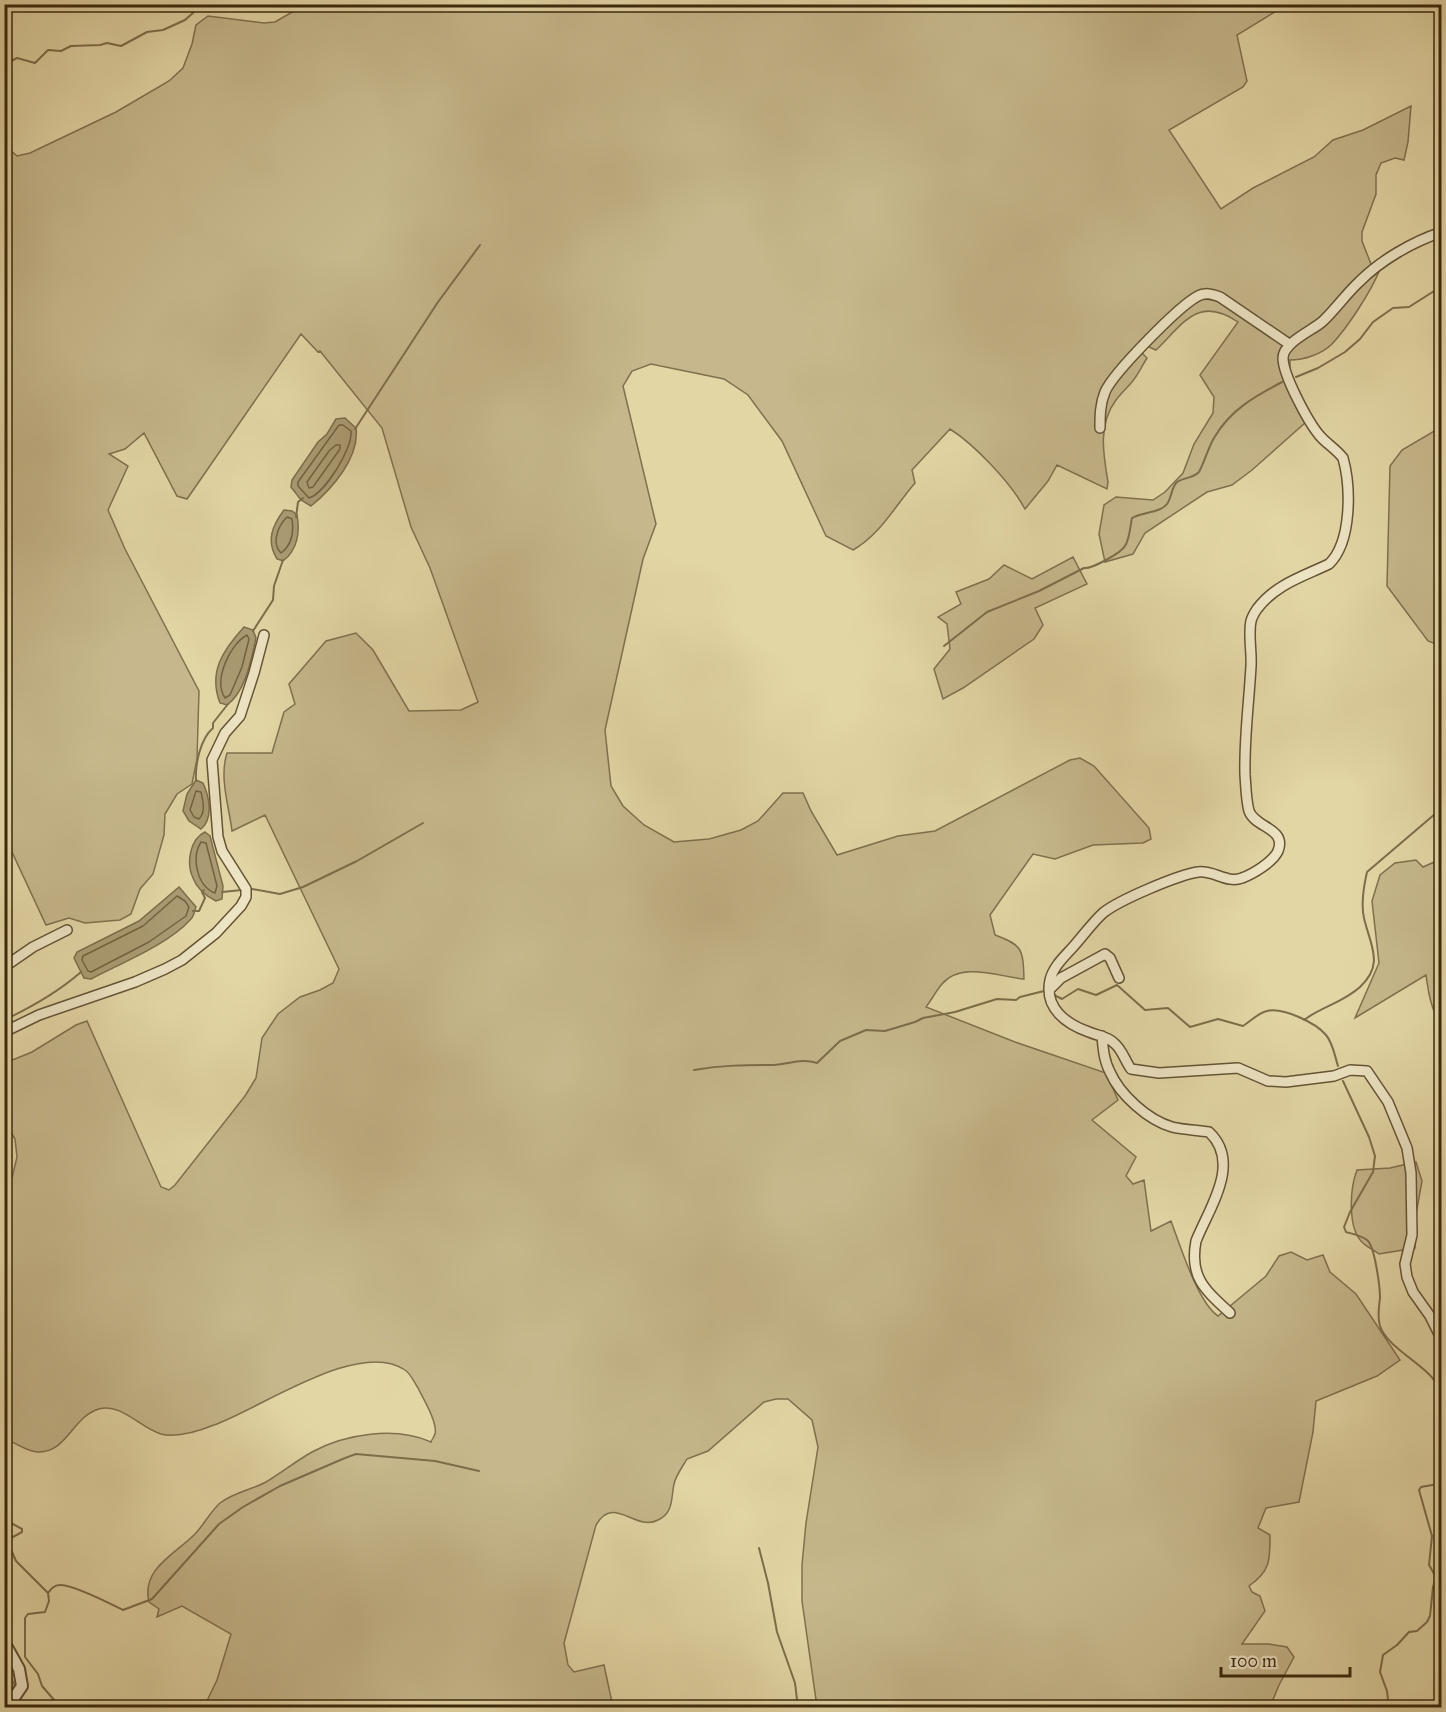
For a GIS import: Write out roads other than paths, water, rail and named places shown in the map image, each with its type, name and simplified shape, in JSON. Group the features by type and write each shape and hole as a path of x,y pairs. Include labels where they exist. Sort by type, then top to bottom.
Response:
{"street":[{"path":"1442,232 1420,241 1380,265 1359,282 1323,320 1289,344 1283,352 1283,362 1302,407 1319,435 1343,458 1346,475 1347,519 1344,542 1333,560 1283,585 1266,599 1251,619 1251,670 1245,758 1248,803 1254,819 1277,834 1279,848 1272,858 1243,878 1234,880 1213,873 1196,872 1114,905 1097,920 1060,961 1051,976 1049,990 1050,1002 1061,1016 1080,1028 1102,1036 1117,1045 1131,1069 1139,1072 1170,1073 1238,1068 1268,1081 1286,1082 1334,1076 1350,1070 1367,1071 1388,1102 1407,1148 1411,1173 1412,1235 1405,1264 1407,1277 1413,1292 1430,1316 1442,1340"},
{"path":"1100,428 1100,407 1106,391 1132,356 1182,307 1197,297 1212,294 1220,297 1289,344"},
{"path":"4,1032 39,1015 135,982 182,960 216,933 241,906 246,897 246,889 222,851 218,837 212,760 225,733 240,716 264,635"},
{"path":"4,967 33,947 67,930"},
{"path":"1049,990 1061,978 1104,954 1110,957 1119,978"},
{"path":"1102,1036 1110,1074 1133,1102 1161,1123 1209,1132 1220,1147 1224,1160 1224,1173 1194,1251 1196,1273 1201,1285 1230,1313"},
{"path":"4,1642 19,1669 22,1686 7,1707"}],"water":[{"path":"345,418 356,428 354,450 343,472 311,506 301,500 291,487 292,480 336,419"},
{"path":"284,510 292,511 297,515 298,527 295,546 283,561 277,559 271,540 276,522"},
{"path":"244,627 253,630 256,638 243,683 239,692 227,705 220,703 217,692 217,671 224,653"},
{"path":"196,780 203,783 209,807 208,819 201,829 189,821 183,811 187,794"},
{"path":"205,832 210,836 223,886 222,899 216,901 197,886 191,872 190,859 193,846 200,835"},
{"path":"179,887 196,907 192,917 181,929 129,960 91,979 84,978 74,958 77,952 139,921"}],"waterway":[{"path":"4,65 17,58 35,63 48,50 61,51 71,46 107,43 121,46 147,32 163,30 185,20 194,12 197,4"},
{"path":"355,429 438,302 480,245"},
{"path":"1296,377 1318,368 1345,352 1360,339 1373,322 1393,308 1409,307 1442,286"},
{"path":"944,646 987,612 1039,591 1118,553 1127,543 1132,518 1164,507 1177,482 1199,472 1212,442 1227,420 1252,399 1282,382"},
{"path":"296,517 298,502 303,498"},
{"path":"253,631 273,600 274,586 283,560"},
{"path":"196,781 196,768 202,745 213,728 213,723 228,704"},
{"path":"1304,1020 1347,997 1368,979 1374,962 1374,954 1363,913 1367,872 1442,808"},
{"path":"252,889 280,894 303,887 357,861 423,823"},
{"path":"193,911 199,911 205,898 202,892 204,890"},
{"path":"222,892 242,890"},
{"path":"4,1020 44,999 81,972"},
{"path":"1052,994 1062,999 1078,989 1096,995 1117,985 1145,1010 1168,1008 1190,1027 1218,1019 1243,1026 1264,1012 1282,1011 1299,1017 1321,1030 1334,1050 1338,1066"},
{"path":"694,1070 801,1061 817,1063 840,1041 866,1030 885,1031 923,1018 955,1012 997,999 1016,1000 1044,991"},
{"path":"1343,1081 1369,1137 1375,1156 1373,1172 1344,1227 1346,1232 1360,1236 1370,1244 1380,1293 1378,1312 1380,1326 1385,1335 1400,1351 1428,1373 1439,1389 1439,1433 1442,1441"},
{"path":"48,1593 56,1586 66,1586 123,1610 152,1599 219,1524 280,1486 356,1454 435,1461 479,1471"},
{"path":"1389,1708 1387,1691 1380,1672 1383,1655 1409,1632 1417,1631 1430,1616 1436,1577 1429,1565 1432,1536 1419,1490 1421,1487 1438,1484 1438,1477 1442,1472"},
{"path":"4,1523 11,1523 22,1529 22,1532 11,1538 9,1545 16,1561 48,1593 49,1601 45,1612 28,1614 25,1618 25,1657 38,1674 42,1686 61,1708"},
{"path":"759,1548 777,1632 795,1683 798,1708"}]}
